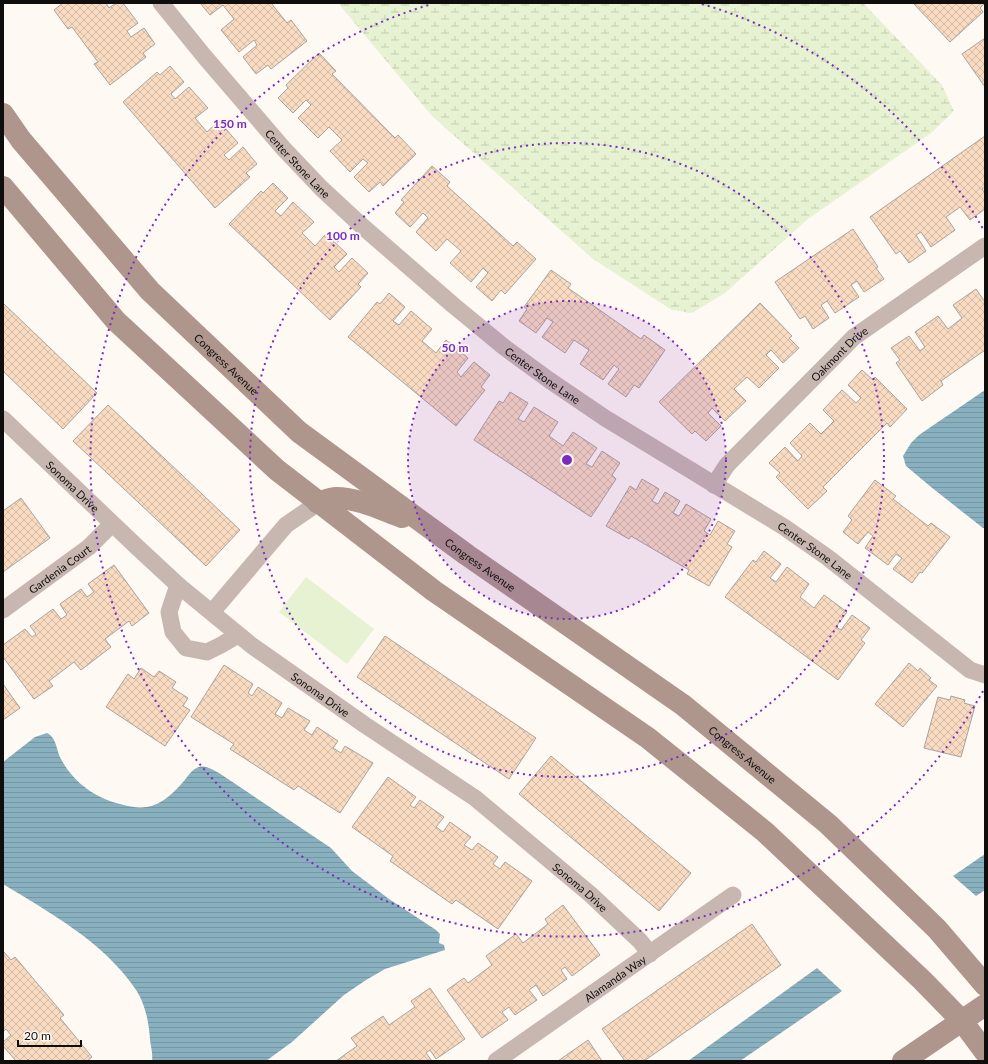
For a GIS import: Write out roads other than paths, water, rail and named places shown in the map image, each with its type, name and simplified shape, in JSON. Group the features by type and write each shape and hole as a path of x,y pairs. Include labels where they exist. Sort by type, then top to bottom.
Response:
{"street":[{"name":"Center Stone Lane","path":"161,3 283,148 356,221 403,263 504,347 605,418 784,527 827,557 970,670 985,675"},
{"name":"Congress Avenue","path":"3,114 21,140 150,291 299,432 467,555 683,705 738,749 828,824 938,928 985,985"},
{"path":"3,187 116,321 277,470 434,591 648,738 765,832 922,980 962,1021 985,1052"},
{"name":"Oakmont Drive","path":"714,485 727,465 854,337 985,246"},
{"name":"Sonoma Drive","path":"3,419 112,524 178,584 251,645 352,716 480,802 590,894 640,941 650,954"},
{"path":"212,612 286,525 318,503 335,498 347,499 369,505 430,528"},
{"name":"Gardenia Court","path":"3,610 89,546 112,524"},
{"path":"178,584 169,612 173,632 186,648 207,652 238,634"},
{"name":"Alamanda Way","path":"496,1061 733,895"},
{"path":"903,1061 985,1005"}],"water":[{"path":"985,390 985,528 983,528 906,466 903,456 911,443 919,435"},
{"path":"47,733 55,741 59,756 78,782 102,798 131,807 148,807 163,801 177,789 192,771 199,767 207,767 212,769 331,848 352,871 389,899 436,930 440,934 439,943 444,945 445,950 385,969 366,980 344,995 292,1042 266,1061 152,1061 149,1026 144,1006 138,993 121,971 107,956 74,929 3,884 3,762 35,737"},
{"path":"985,854 985,890 976,896 953,876"},
{"path":"817,968 842,991 740,1061 688,1061"}]}
